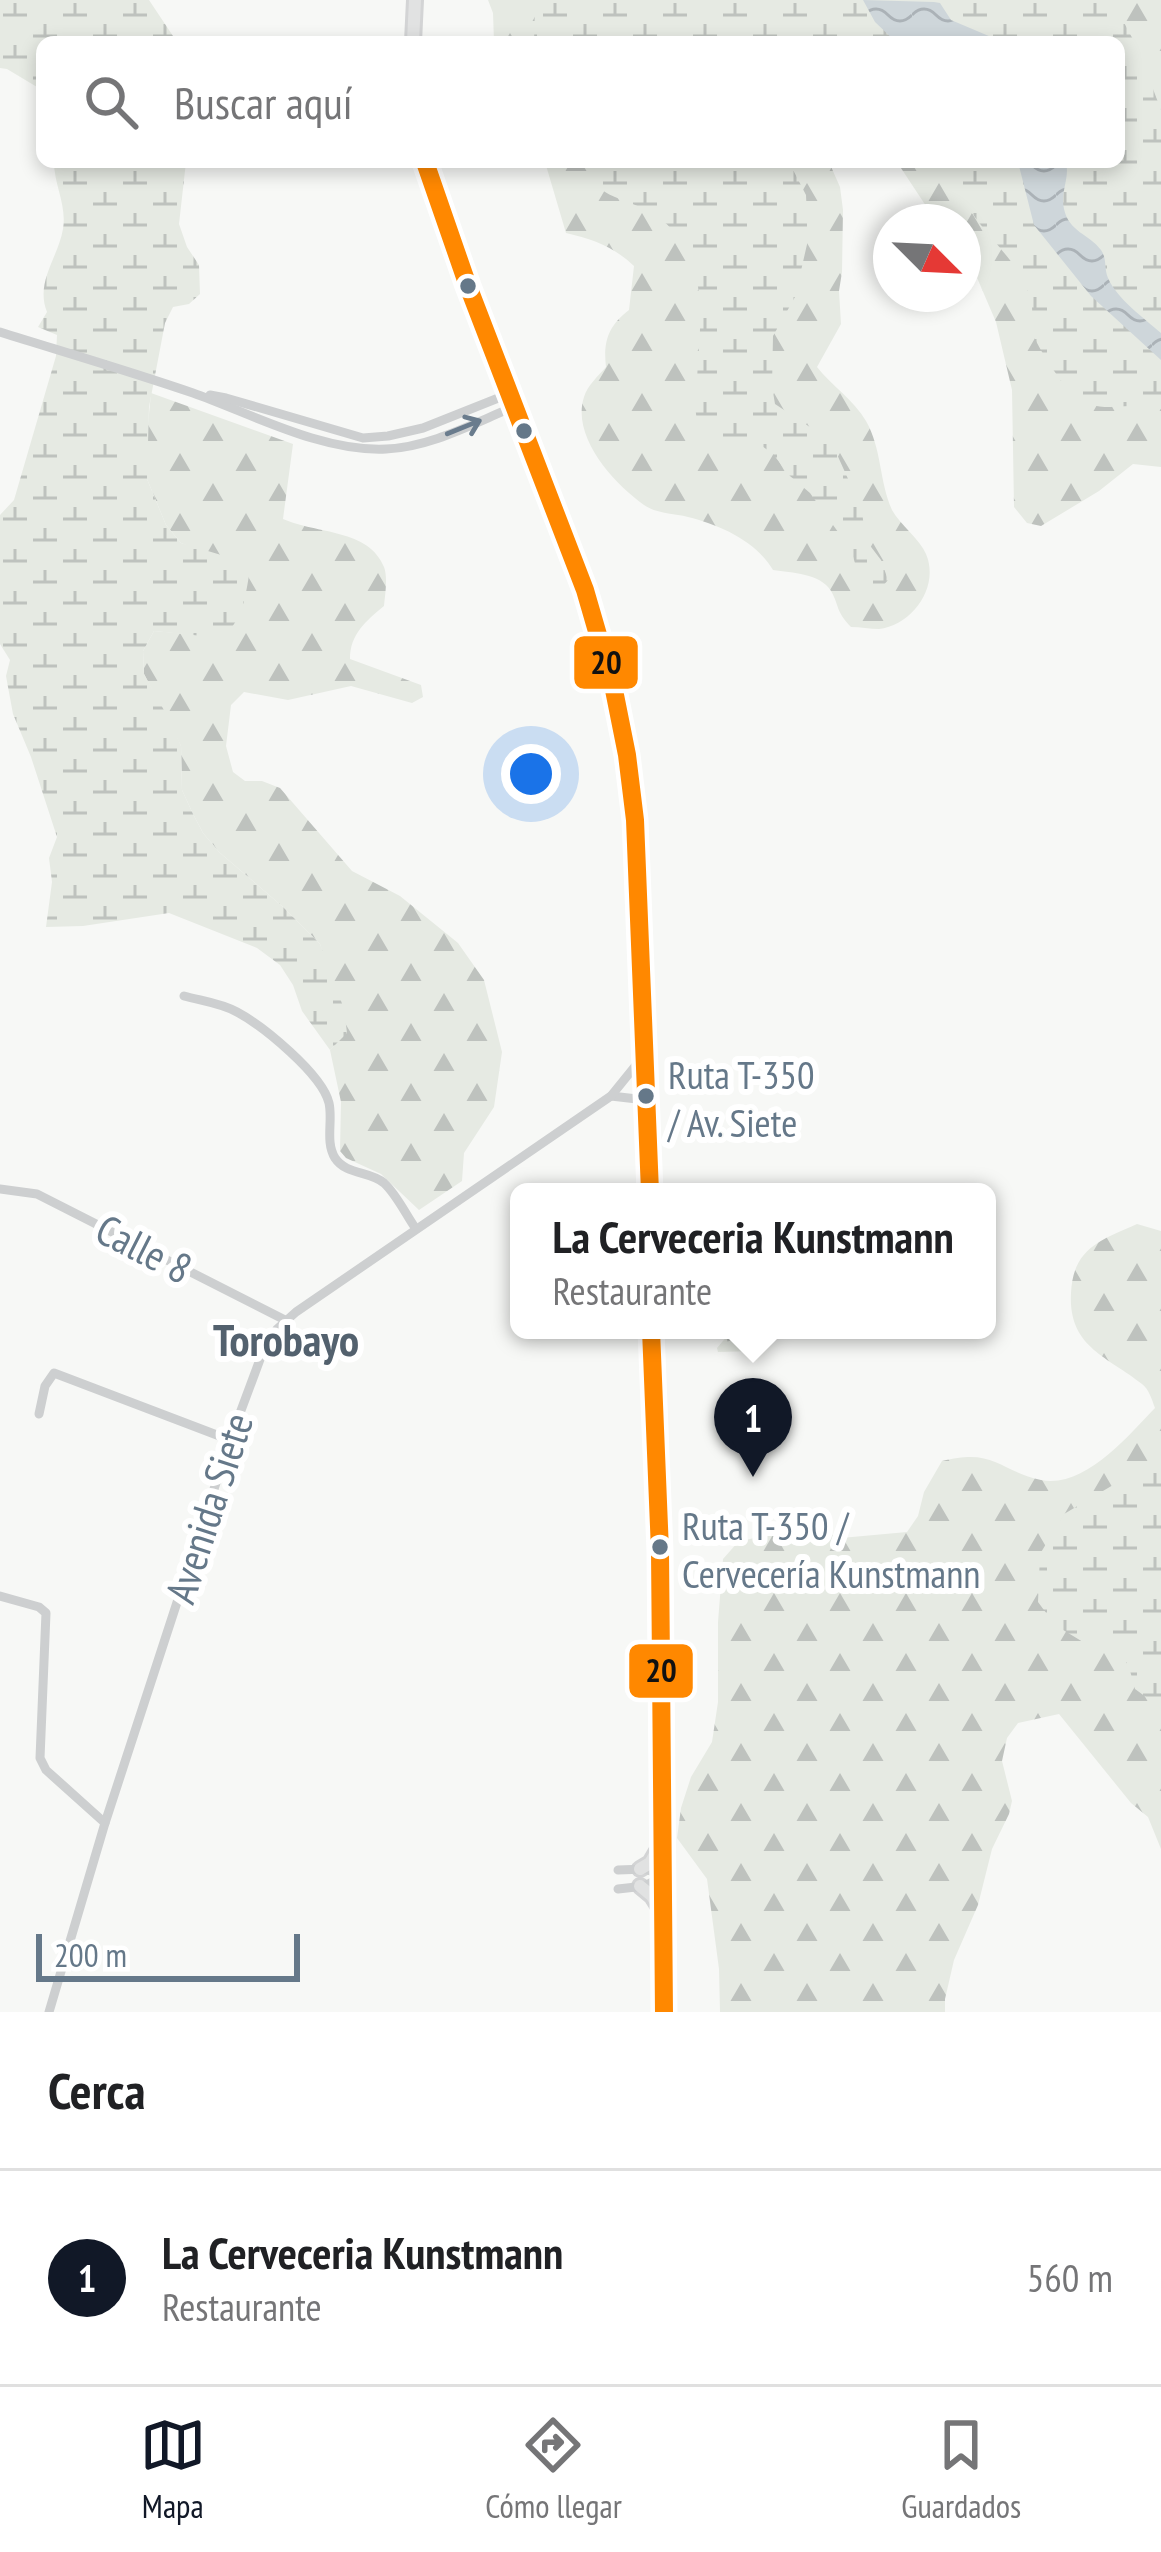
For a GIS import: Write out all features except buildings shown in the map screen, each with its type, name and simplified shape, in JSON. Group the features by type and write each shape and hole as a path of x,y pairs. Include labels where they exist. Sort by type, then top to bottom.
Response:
{"main road":[{"path":"413,36 415,0"},
{"path":"427,168 596,624 621,722 635,820 650,1183"},
{"path":"651,1339 660,1551 664,2012"},
{"path":"640,1869 650,1863 663,1840"},
{"path":"640,1886 656,1901 663,1919"}],"street":[{"path":"0,332 329,442 369,449 422,443 513,400"},
{"path":"184,996 234,1010 305,1067 329,1103 335,1158 384,1183 416,1229"},
{"name":"Avenida Siete","path":"50,2012 105,1823 261,1355 285,1320 611,1096 646,1052"},
{"path":"611,1096 648,1105"},
{"name":"Calle 8","path":"0,1190 37,1194 285,1320"},
{"path":"39,1414 45,1386 54,1373 230,1440"},
{"path":"0,1596 46,1613 40,1758 46,1770 105,1823"},
{"path":"618,1870 640,1869 663,1876"},
{"path":"618,1889 663,1876"}],"green space":[{"path":"0,0 149,0 173,36 36,36 36,86 0,68"},
{"path":"488,0 537,0 537,36 494,36"},
{"path":"533,0 1112,0 1137,47 1161,110 1161,409 1093,405 1068,390 1035,338 1025,284 981,224 981,204 968,204 953,168 1125,168 1125,36 534,36"},
{"path":"1106,0 1161,0 1161,121 1125,36"},
{"path":"55,168 185,168 179,224 199,265 200,294 189,304 173,307 165,323 149,407 147,479 166,525 181,543 238,560 249,575 238,617 222,638 154,631 143,651 144,674 181,746 182,790 203,833 320,944 344,1009 347,1033 330,1050 302,1011 280,965 257,948 169,913 46,927 52,882 49,858 57,837 13,714 6,676 10,660 0,644 0,515 14,500 56,356 57,335 38,327 47,312 45,280 63,229"},
{"path":"547,168 599,168 675,225 695,260 756,437 813,490 876,588 772,407 768,386 784,168 832,168 843,210 841,324 817,367 866,421 892,510 926,554 929,579 912,612 879,629 851,627 820,581 773,570 757,551 724,530 649,508 608,472 589,443 582,412 588,389 606,367 608,335 629,310 634,266 603,245 566,233"},
{"path":"589,168 792,168 806,195 808,240 795,297 773,336 775,404 831,441 862,510 865,539 881,560 888,580 876,594 810,493 773,454 755,441 716,447 700,428 695,402 700,303 690,259 662,220 601,189"},
{"path":"901,168 960,168 1161,404 1161,467 1133,464 1041,526 1027,523 1014,507 1012,390 996,322 981,287 981,204 925,204"},
{"path":"151,393 293,444 283,519 354,539 377,555 384,567 384,606 356,635 350,659 421,685 423,697 412,703 351,686 288,700 244,692 231,705 226,746 233,772 245,781 280,788 352,871 400,896 458,943 484,980 502,1052 494,1107 464,1153 462,1181 419,1210 381,1174 340,1151 341,1102 330,1050 346,1033 320,944 219,852 203,833 182,790 181,746 144,674 143,651 154,631 223,637 201,551 181,543 166,525 147,479"},
{"path":"1137,1224 1161,1231 1161,1459 1110,1623 1161,1699 1161,1849 1148,1817 1131,1803 1059,1714 1018,1723 1007,1738 1002,1761 1012,1801 1009,1814 954,1960 945,2012 720,2012 707,1879 677,1838 691,1777 712,1742 723,1559 738,1542 770,1534 825,1532 841,1538 907,1532 942,1461 974,1457 1026,1476 1057,1481 1104,1458 1155,1408 1144,1386 1083,1338 1072,1311 1073,1278 1091,1248"},
{"path":"725,1339 757,1339 756,1351 718,1352"},
{"path":"1161,1450 1161,1708 1135,1689 1129,1667 1108,1633 1083,1642 1055,1625 1038,1602 1040,1554 1064,1514 1130,1475"}],"water":[{"path":"863,0 940,3 951,20 989,36 890,36"},
{"path":"1020,168 1066,168 1063,203 1067,217 1101,250 1108,278 1118,293 1161,333 1161,360 1091,296 1034,225"}],"transit line":[{"name":"20","path":"427,168 585,590 614,690 635,820 650,1183"},
{"name":"20","path":"651,1339 660,1551 664,2012"}],"place":[{"name":"Ruta T-350 / Av. Siete","path":"646,1096"},
{"name":"La Cerveceria Kunstmann","path":"753,1477"},
{"name":"Ruta T-350 / Cervecería Kunstmann","path":"660,1547"}],"district":[{"name":"Torobayo","path":"286,1340"}]}
